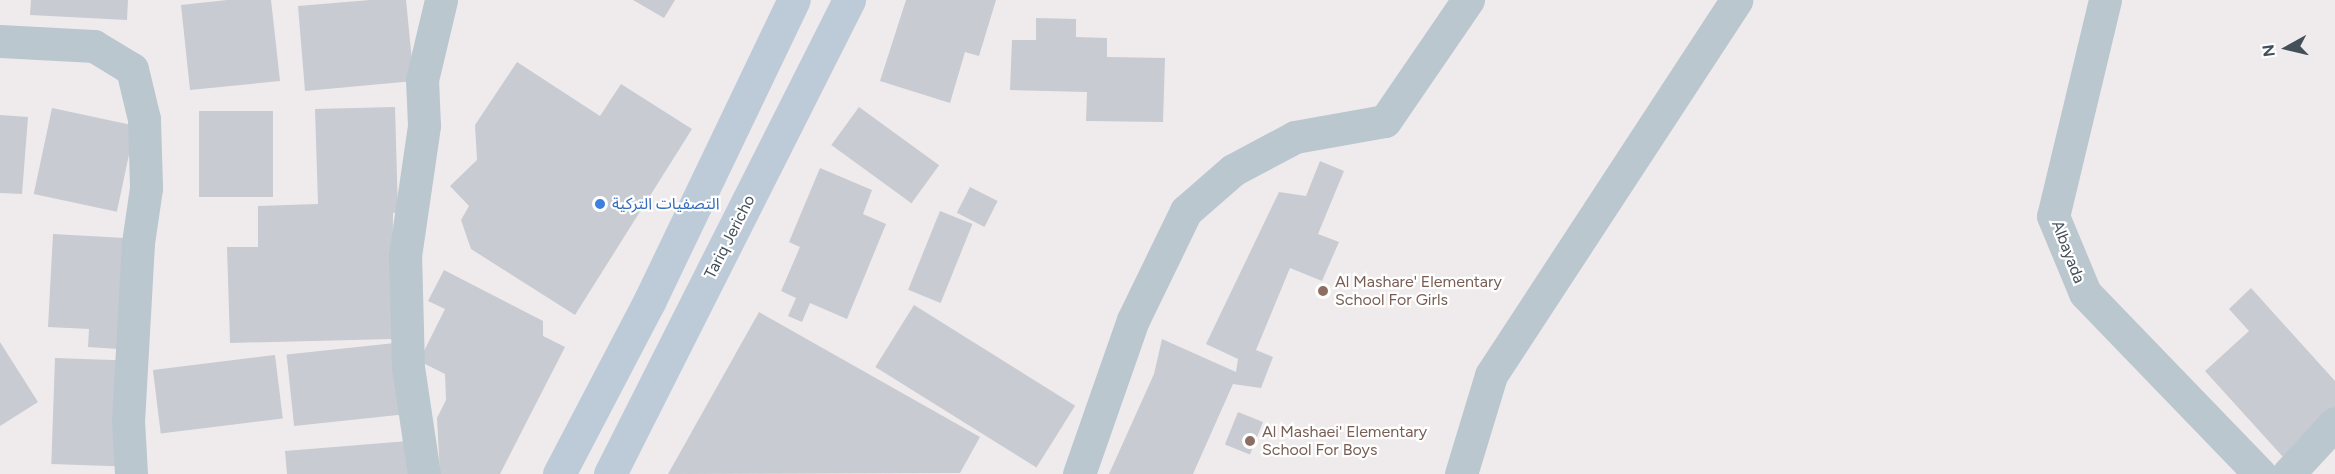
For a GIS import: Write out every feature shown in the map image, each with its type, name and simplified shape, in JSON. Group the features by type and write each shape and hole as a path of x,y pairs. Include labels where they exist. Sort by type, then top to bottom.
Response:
{"main road":[{"path":"559,474 649,302 794,0"},
{"name":"Tariq Jericho","path":"610,474 849,0"}],"street":[{"path":"424,474 408,367 405,256 424,126 422,80 441,0"},
{"path":"1079,474 1133,320 1186,211 1233,170 1295,137 1385,121 1468,0"},
{"path":"1461,474 1491,375 1736,0"},
{"name":"Albayada","path":"2105,0 2053,216 2085,293 2260,474"},
{"path":"0,41 94,46 132,69 144,119 146,188 138,243 128,420 131,474"},
{"path":"2288,474 2335,423"}],"building":[{"path":"31,0 128,0 127,20 30,15"},
{"path":"227,0 271,0 280,81 190,90 181,5"},
{"path":"370,0 406,0 414,81 305,91 298,6"},
{"path":"633,0 675,0 664,18"},
{"path":"906,0 996,0 979,56 965,52 950,103 880,81"},
{"path":"1036,18 1076,19 1076,37 1107,38 1107,57 1165,58 1163,122 1086,121 1087,92 1010,90 1012,40 1036,40"},
{"path":"517,62 600,116 621,84 692,129 575,315 471,249 461,220 469,206 450,186 477,160 475,125"},
{"path":"395,107 398,212 393,213 392,339 230,343 227,247 258,247 258,206 318,204 315,109"},
{"path":"859,107 939,165 911,203 831,145"},
{"path":"52,108 135,126 117,212 34,194"},
{"path":"199,111 273,111 273,197 199,197"},
{"path":"0,115 28,117 22,194 0,193"},
{"path":"1320,161 1344,171 1318,234 1339,242 1322,281 1290,268 1256,350 1273,357 1261,388 1233,384 1193,474 1109,474 1154,374 1162,339 1236,372 1238,359 1206,344 1279,192 1306,196"},
{"path":"820,168 872,190 863,214 886,224 847,319 810,303 802,322 788,316 796,298 781,291 800,247 789,242"},
{"path":"970,187 998,201 984,227 957,213"},
{"path":"940,211 972,224 941,303 908,290"},
{"path":"53,234 125,238 119,349 88,347 89,329 48,327"},
{"path":"444,270 543,321 543,336 565,347 500,474 440,474 437,418 446,400 445,374 419,361 445,309 428,301"},
{"path":"2251,288 2335,381 2335,409 2283,457 2205,371 2249,331 2229,309"},
{"path":"914,305 1075,406 1036,468 875,367"},
{"path":"759,312 980,437 960,473 668,474"},
{"path":"0,342 38,402 0,426"},
{"path":"395,343 403,415 294,426 287,354"},
{"path":"275,355 283,419 161,434 153,370"},
{"path":"55,358 120,360 116,466 51,464"},
{"path":"1238,412 1263,422 1250,455 1225,444"},
{"path":"408,441 410,474 287,474 285,451"}],"place":[{"name":"التصفيات التركية","path":"600,204"},
{"name":"Al Mashare' Elementary School For Girls","path":"1323,291"},
{"name":"Al Mashaei' Elementary School For Boys","path":"1250,441"}]}
